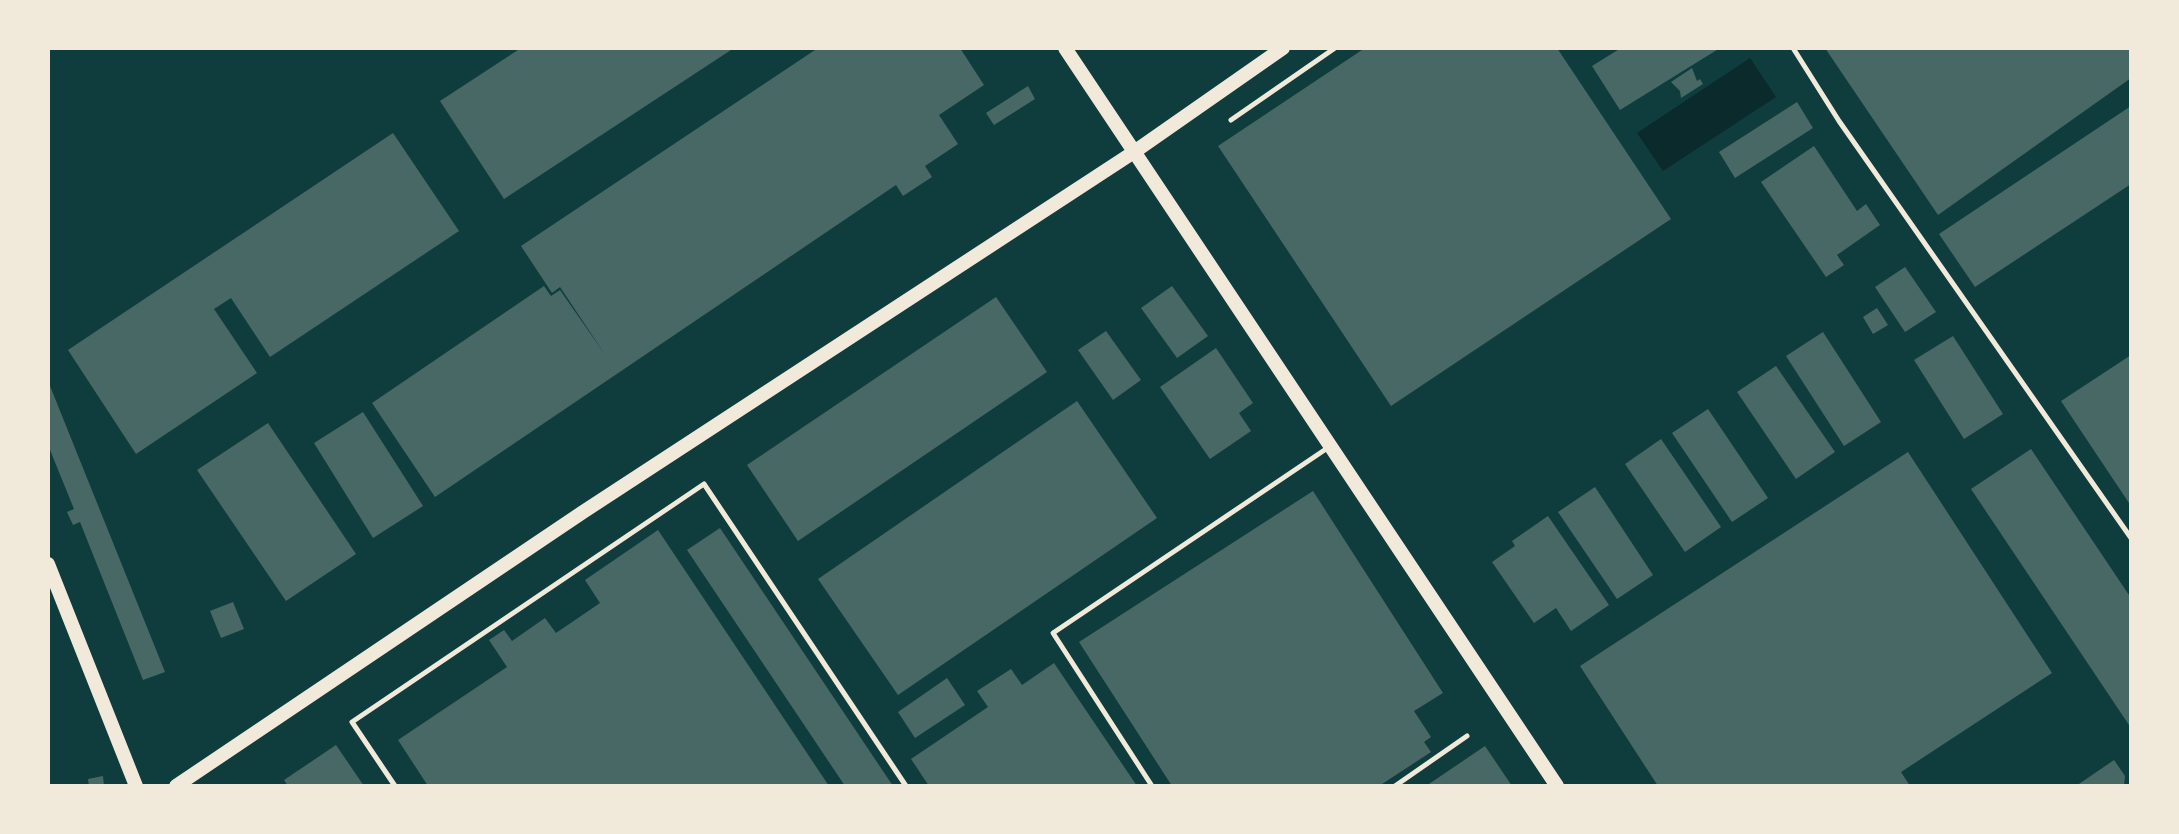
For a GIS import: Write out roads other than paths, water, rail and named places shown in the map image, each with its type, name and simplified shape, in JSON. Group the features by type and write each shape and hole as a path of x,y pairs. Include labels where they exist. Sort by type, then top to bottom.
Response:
{"street":[{"path":"1065,48 1557,786"},
{"path":"176,786 583,512 1134,152 1283,48"},
{"path":"48,564 136,786"}],"lane":[{"path":"1231,120 1335,48"},
{"path":"1793,48 1839,121 2131,538"},
{"path":"1152,786 1053,633 1330,446"},
{"path":"395,786 352,722 704,484 906,786"},
{"path":"1395,786 1467,736"}],"water":[{"path":"1750,58 1776,97 1663,171 1637,133"}]}
